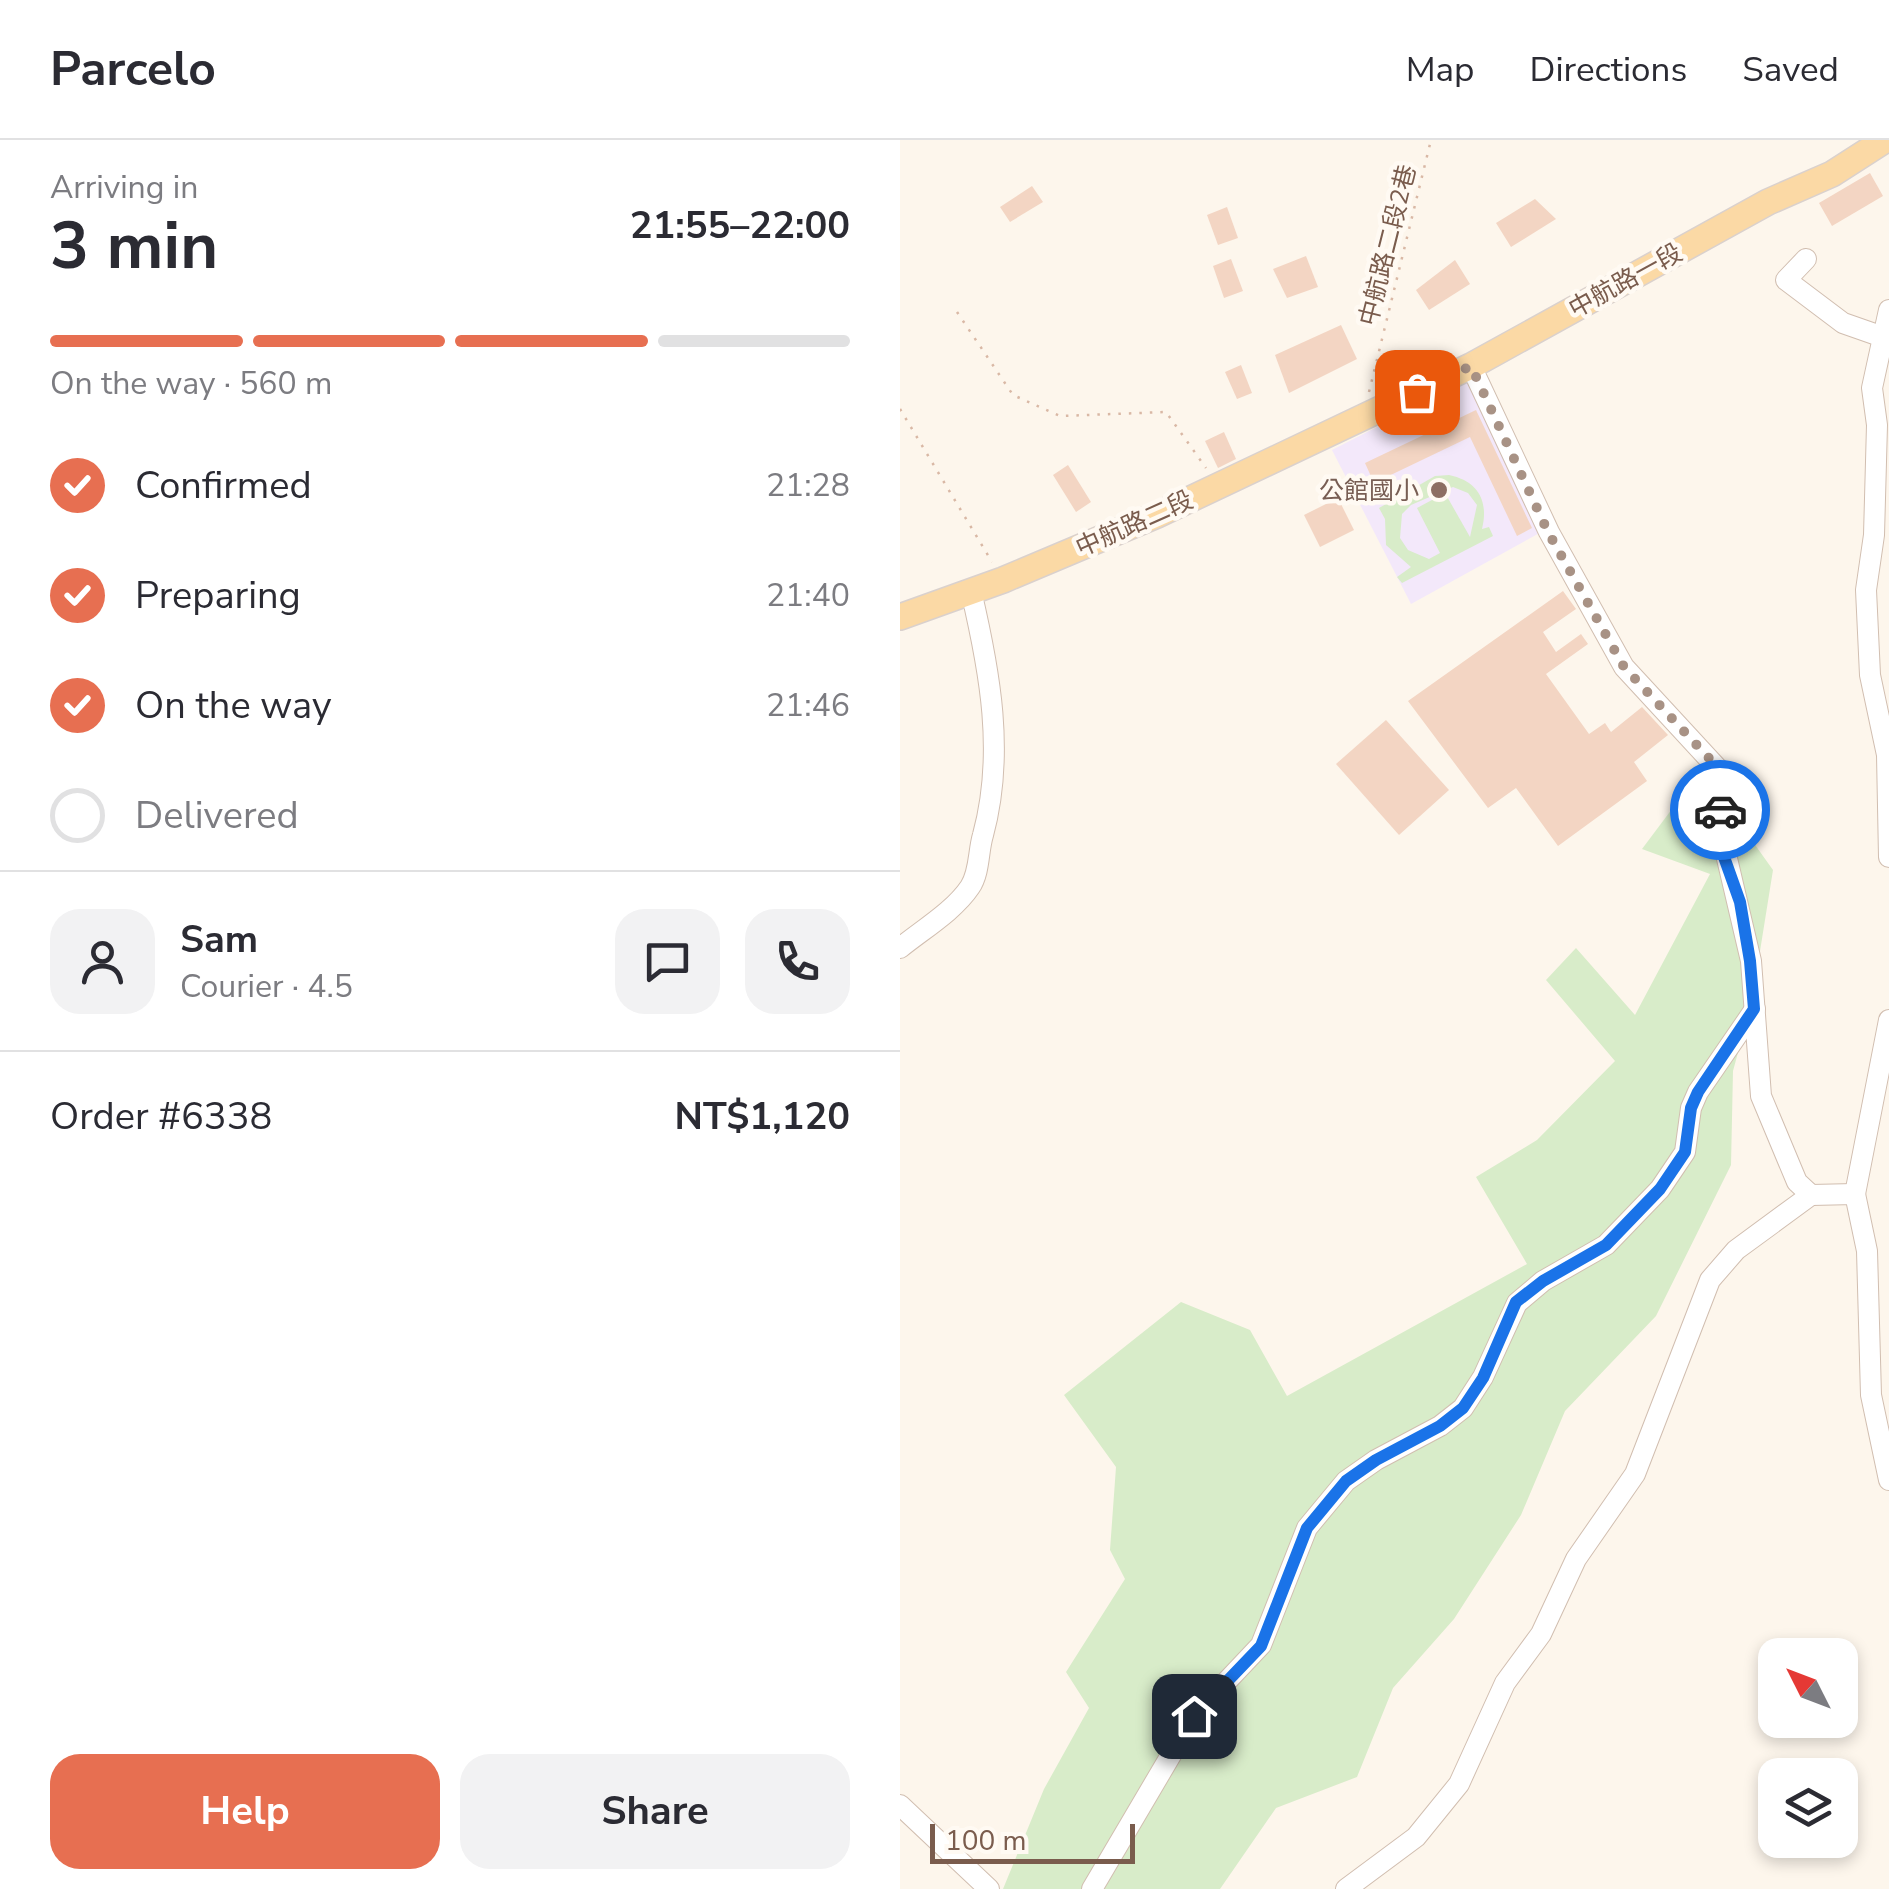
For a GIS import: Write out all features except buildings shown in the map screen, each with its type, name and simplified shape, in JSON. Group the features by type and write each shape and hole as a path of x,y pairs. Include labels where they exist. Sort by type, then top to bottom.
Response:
{"main road":[{"name":"中航路一段","path":"1363,418 1471,366 1721,227 1832,174 1885,140"},
{"name":"中航路二段","path":"900,617 1003,580 1363,418"}],"lane":[{"path":"1806,258 1786,280 1843,323 1883,337"},
{"path":"1889,310 1872,388 1877,425 1866,608 1870,676 1888,757 1885,819 1889,857"},
{"path":"1471,366 1548,532 1624,667 1720,770 1722,845 1740,902 1761,1096 1797,1182 1811,1195"},
{"path":"900,948 974,882 990,816 996,734 987,661 971,591"},
{"path":"1092,1889 1194,1716 1261,1646 1307,1528 1346,1481 1440,1426 1463,1408 1483,1378 1516,1302 1543,1281 1606,1245 1660,1189 1685,1152 1691,1108 1698,1092 1754,1009"},
{"path":"1889,1020 1855,1194 1867,1251 1872,1395 1889,1480"},
{"path":"1346,1889 1416,1837 1459,1784 1505,1683 1541,1634 1576,1558 1635,1474 1710,1280 1736,1250 1811,1195 1855,1194"},
{"path":"900,1804 989,1889"}],"path":[{"name":"中航路二段2巷","path":"1363,418 1431,140"},
{"path":"957,312 1012,395 1060,416 1166,412 1218,485"},
{"path":"900,408 1003,580"}],"shaded area":[{"name":"公館國小","path":"1471,379 1545,530 1411,604 1332,450"}],"green space":[{"path":"1449,475 1474,487 1484,510 1482,529 1489,527 1493,536 1402,583 1397,577 1411,567 1386,545 1385,519 1379,508 1435,476","holes":["1453,487 1468,493 1477,505 1470,537 1445,493 1417,508 1440,553 1429,559 1408,550 1400,538 1402,514 1411,505"]},
{"path":"1687,789 1718,793 1773,870 1752,1001 1733,1071 1731,1165 1656,1316 1565,1411 1521,1515 1454,1619 1393,1688 1357,1777 1276,1808 1220,1889 1003,1889 1044,1789 1089,1708 1066,1672 1125,1579 1110,1550 1116,1467 1064,1395 1181,1302 1250,1330 1287,1396 1527,1264 1476,1177 1537,1140 1615,1061 1546,980 1576,948 1635,1015 1710,874 1642,849"}],"way so far":[{"path":"1417,392 1471,366 1548,532 1624,667 1720,770 1720,810"}],"place":[{"name":"公館國小","path":"1439,490"}],"route":[{"path":"1194,1716 1261,1646 1288,1585 1307,1528 1346,1481 1440,1426 1463,1408 1483,1378 1516,1302 1530,1289 1606,1245 1660,1189 1685,1152 1691,1108 1698,1092 1754,1009 1740,902 1724,857 1720,810"}]}
